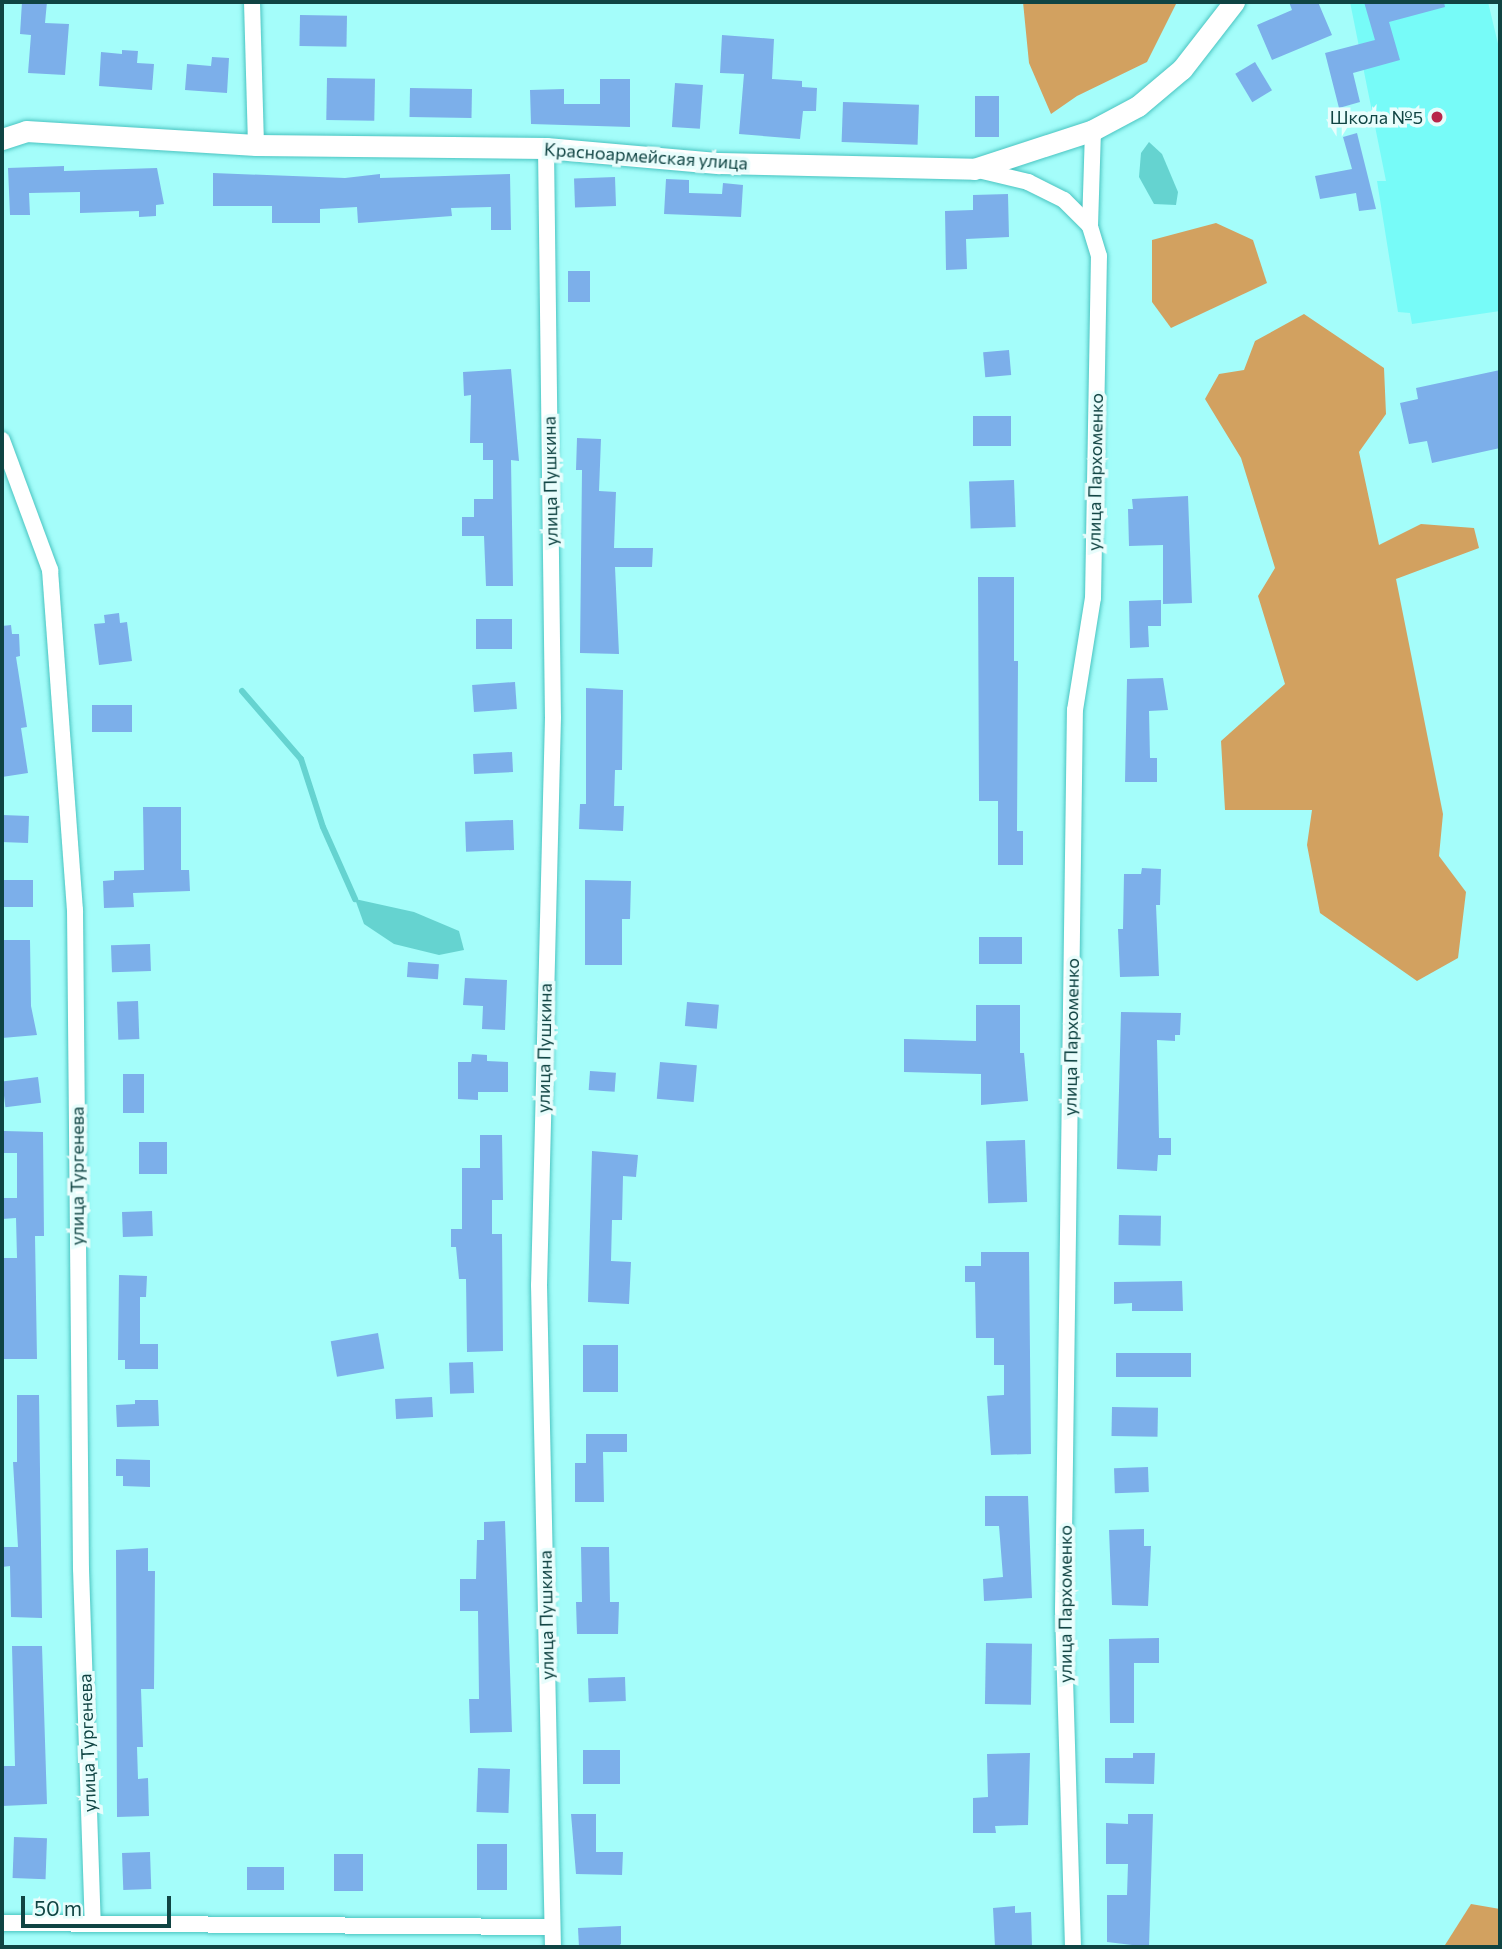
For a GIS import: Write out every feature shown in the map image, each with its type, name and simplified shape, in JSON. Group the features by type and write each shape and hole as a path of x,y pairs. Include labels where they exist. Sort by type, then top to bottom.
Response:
{"street":[{"path":"252,2 256,145"},
{"name":"Красноармейская улица","path":"2,139 26,131 256,145 546,148 719,163 974,169 1093,130 1138,106 1182,69 1234,2"},
{"name":"улица Пархоменко","path":"1073,1947 1063,1610 1075,710 1094,584 1099,256 1090,226 1093,130"},
{"name":"улица Пушкина","path":"546,148 552,717 539,1284 553,1947"},
{"path":"974,169 1028,182 1064,200 1090,226"},
{"name":"улица Тургенева","path":"2,440 50,570 75,910 80,1569 93,1922"},
{"path":"2,1923 552,1927"}],"shaded area":[{"path":"1023,2 1177,2 1147,62 1077,96 1051,114 1029,63"},
{"name":"Школа №5","path":"1350,2 1488,2 1500,52 1500,311 1412,324 1410,313 1398,312 1377,181 1386,181"},
{"path":"1149,142 1162,154 1178,192 1176,205 1154,204 1139,177 1141,153"},
{"path":"1216,223 1253,240 1267,283 1171,328 1152,302 1152,240"},
{"path":"1304,314 1384,368 1386,414 1359,452 1379,545 1421,524 1474,528 1479,548 1396,579 1443,814 1439,856 1466,892 1458,958 1417,981 1320,913 1307,845 1312,810 1225,810 1221,741 1285,684 1258,596 1275,568 1241,458 1205,399 1219,374 1244,370 1255,341"},
{"path":"355,899 414,912 459,931 464,950 439,955 394,944 364,924"},
{"path":"1471,1904 1500,1909 1500,1947 1445,1945"}],"building":[{"path":"22,2 47,2 45,23 69,24 65,75 28,73 31,35 20,34"},
{"path":"1289,2 1318,2 1332,35 1272,60 1257,25 1292,10"},
{"path":"1364,2 1444,2 1445,7 1389,22 1400,60 1353,73 1360,102 1339,108 1325,53 1375,40"},
{"path":"300,15 347,16 346,47 299,46"},
{"path":"722,35 774,39 772,79 802,81 802,87 817,88 816,111 803,111 800,139 739,134 744,74 720,73"},
{"path":"122,50 138,51 137,63 154,64 152,90 99,86 101,52 122,54"},
{"path":"212,57 229,58 227,93 185,90 187,64 211,66"},
{"path":"1255,62 1272,90 1252,102 1235,74"},
{"path":"327,78 375,79 374,121 326,120"},
{"path":"600,79 630,79 630,127 531,124 530,90 564,89 564,104 600,104"},
{"path":"675,83 703,85 700,129 672,127"},
{"path":"410,88 472,89 471,118 409,117"},
{"path":"975,96 999,96 999,137 975,137"},
{"path":"843,102 919,105 918,145 842,142"},
{"path":"1357,133 1376,209 1359,211 1356,193 1320,199 1315,176 1352,169 1343,137"},
{"path":"64,166 64,171 157,168 164,204 156,205 156,216 139,217 139,211 80,213 80,192 29,193 30,215 10,215 8,168"},
{"path":"213,173 345,178 380,174 380,178 510,174 511,230 491,230 491,207 451,208 452,216 358,223 357,207 320,209 320,223 272,223 272,206 213,206"},
{"path":"615,177 616,206 575,207 574,178"},
{"path":"666,179 689,180 689,193 722,194 723,183 743,185 741,217 664,214"},
{"path":"1008,194 1009,237 966,239 967,269 946,270 945,211 973,210 973,195"},
{"path":"568,271 590,271 590,302 568,302"},
{"path":"1009,350 1011,375 985,377 983,352"},
{"path":"511,369 519,461 511,460 513,586 486,586 484,536 462,536 462,517 474,517 474,499 493,499 493,460 483,460 483,443 470,443 471,395 464,396 463,372"},
{"path":"1500,370 1500,448 1432,463 1427,441 1409,444 1400,403 1418,399 1416,388"},
{"path":"973,416 1011,416 1011,446 973,446"},
{"path":"577,438 601,439 599,491 616,492 614,548 653,548 652,567 615,567 619,654 580,653 582,470 576,470"},
{"path":"1014,480 1016,527 971,529 969,482"},
{"path":"1188,496 1192,603 1163,604 1163,545 1129,546 1128,509 1133,509 1132,499"},
{"path":"978,577 1014,577 1014,661 1018,661 1017,831 1023,831 1023,865 998,865 998,801 979,801"},
{"path":"1161,600 1161,626 1148,626 1149,647 1130,648 1129,601"},
{"path":"119,613 120,623 127,622 132,661 99,665 94,624 105,623 104,615"},
{"path":"476,619 512,619 512,649 476,649"},
{"path":"11,625 12,634 19,634 20,656 16,657 27,727 21,728 28,773 2,777 2,626"},
{"path":"1163,678 1168,710 1149,711 1150,758 1157,758 1157,782 1125,782 1127,679"},
{"path":"515,682 517,709 474,712 472,685"},
{"path":"586,688 623,690 622,770 615,770 614,806 624,806 623,831 579,829 580,804 586,804"},
{"path":"92,705 132,705 132,732 92,732"},
{"path":"512,752 513,772 474,774 473,754"},
{"path":"143,807 181,807 181,870 189,870 190,891 133,893 134,907 104,908 103,881 114,880 114,871 144,870"},
{"path":"2,815 29,816 28,843 2,842"},
{"path":"513,820 514,850 466,852 465,822"},
{"path":"1142,868 1161,869 1160,905 1156,905 1159,976 1120,977 1118,929 1123,929 1124,874 1141,874"},
{"path":"2,880 33,880 33,907 2,907"},
{"path":"585,880 631,881 630,919 622,919 622,965 585,965"},
{"path":"979,937 1022,937 1022,964 979,964"},
{"path":"2,940 30,940 31,1006 37,1035 2,1038"},
{"path":"150,944 151,971 112,972 111,945"},
{"path":"408,962 439,964 438,979 407,977"},
{"path":"465,978 507,980 505,1030 482,1029 483,1006 463,1005"},
{"path":"138,1001 139,1039 118,1040 117,1002"},
{"path":"687,1002 719,1005 717,1029 685,1026"},
{"path":"976,1005 1020,1005 1020,1053 1024,1053 1028,1101 981,1105 981,1074 904,1072 904,1039 976,1041"},
{"path":"1121,1012 1181,1013 1180,1035 1175,1035 1175,1041 1157,1040 1159,1138 1171,1138 1171,1155 1158,1155 1157,1171 1117,1169"},
{"path":"472,1054 487,1055 487,1061 508,1062 508,1092 478,1092 478,1100 458,1099 458,1062 471,1062"},
{"path":"660,1062 697,1065 694,1102 657,1099"},
{"path":"590,1071 616,1073 615,1092 589,1090"},
{"path":"123,1074 144,1074 144,1113 123,1113"},
{"path":"38,1077 41,1103 5,1107 2,1081"},
{"path":"4,1131 43,1132 44,1236 35,1236 37,1359 2,1359 2,1258 17,1258 16,1218 2,1219 2,1198 17,1198 17,1153 3,1153"},
{"path":"480,1135 502,1135 503,1200 492,1200 492,1234 502,1234 503,1351 467,1352 466,1279 459,1279 456,1247 451,1247 451,1229 462,1229 462,1168 480,1168"},
{"path":"1025,1140 1027,1202 988,1203 986,1141"},
{"path":"139,1142 167,1142 167,1174 139,1174"},
{"path":"592,1151 638,1155 636,1177 623,1176 622,1220 612,1220 611,1261 631,1262 629,1304 588,1302"},
{"path":"152,1211 153,1236 123,1237 122,1212"},
{"path":"1119,1215 1161,1216 1160,1246 1118,1245"},
{"path":"981,1252 1029,1252 1031,1454 991,1455 987,1396 1004,1395 1004,1365 994,1365 994,1338 976,1338 975,1282 965,1282 965,1266 981,1266"},
{"path":"119,1275 147,1276 146,1297 140,1297 140,1344 158,1344 158,1369 125,1369 125,1360 118,1360"},
{"path":"1182,1281 1183,1311 1132,1311 1132,1303 1114,1304 1114,1282"},
{"path":"378,1333 384,1368 337,1377 331,1341"},
{"path":"583,1345 618,1345 618,1392 583,1392"},
{"path":"1116,1353 1191,1353 1191,1377 1116,1377"},
{"path":"473,1362 474,1393 450,1394 449,1363"},
{"path":"17,1395 39,1395 42,1618 11,1617 10,1566 2,1567 2,1547 18,1547 13,1462 17,1462"},
{"path":"432,1397 433,1417 396,1419 395,1399"},
{"path":"135,1400 158,1400 159,1426 117,1427 116,1405 135,1404"},
{"path":"1112,1407 1158,1408 1157,1437 1111,1436"},
{"path":"586,1434 627,1434 627,1452 603,1452 604,1502 575,1502 575,1463 586,1463"},
{"path":"116,1459 150,1460 150,1487 123,1486 123,1476 116,1476"},
{"path":"1148,1467 1149,1492 1115,1493 1114,1468"},
{"path":"985,1496 1028,1496 1032,1598 984,1601 983,1579 1003,1577 999,1526 985,1526"},
{"path":"505,1521 512,1732 470,1733 469,1699 479,1699 478,1611 460,1611 460,1579 476,1579 477,1540 484,1540 484,1522"},
{"path":"1144,1529 1144,1546 1151,1546 1148,1606 1112,1605 1109,1530"},
{"path":"581,1547 609,1547 610,1602 619,1602 618,1634 577,1634 576,1602 582,1602"},
{"path":"148,1548 148,1571 155,1571 154,1689 141,1689 143,1747 137,1747 138,1779 148,1778 149,1816 117,1817 116,1550"},
{"path":"1159,1638 1159,1663 1134,1663 1134,1723 1110,1723 1109,1639"},
{"path":"986,1643 1032,1644 1031,1705 985,1704"},
{"path":"12,1646 42,1646 47,1804 2,1806 2,1766 15,1766"},
{"path":"625,1677 626,1701 589,1702 588,1678"},
{"path":"583,1750 620,1750 620,1784 583,1784"},
{"path":"1030,1753 1028,1825 995,1826 996,1833 973,1833 973,1798 988,1797 987,1754"},
{"path":"1133,1753 1155,1753 1154,1784 1105,1783 1105,1758 1133,1758"},
{"path":"478,1768 510,1769 508,1813 476,1812"},
{"path":"571,1814 596,1814 596,1852 623,1852 622,1875 576,1874"},
{"path":"1128,1814 1153,1814 1149,1947 1107,1942 1107,1895 1127,1895 1128,1864 1106,1864 1106,1823 1128,1824"},
{"path":"14,1837 47,1838 46,1879 13,1878"},
{"path":"477,1844 507,1844 507,1890 477,1890"},
{"path":"150,1852 151,1889 123,1890 122,1853"},
{"path":"334,1854 363,1854 363,1891 334,1891"},
{"path":"247,1867 284,1867 284,1890 247,1890"},
{"path":"1015,1906 1015,1913 1031,1912 1032,1947 995,1947 993,1908"},
{"path":"621,1926 621,1944 617,1947 579,1947 578,1928"}],"waterway":[{"path":"242,691 301,759 323,827 355,899"}],"place":[{"name":"Школа №5","path":"1437,117"}]}
